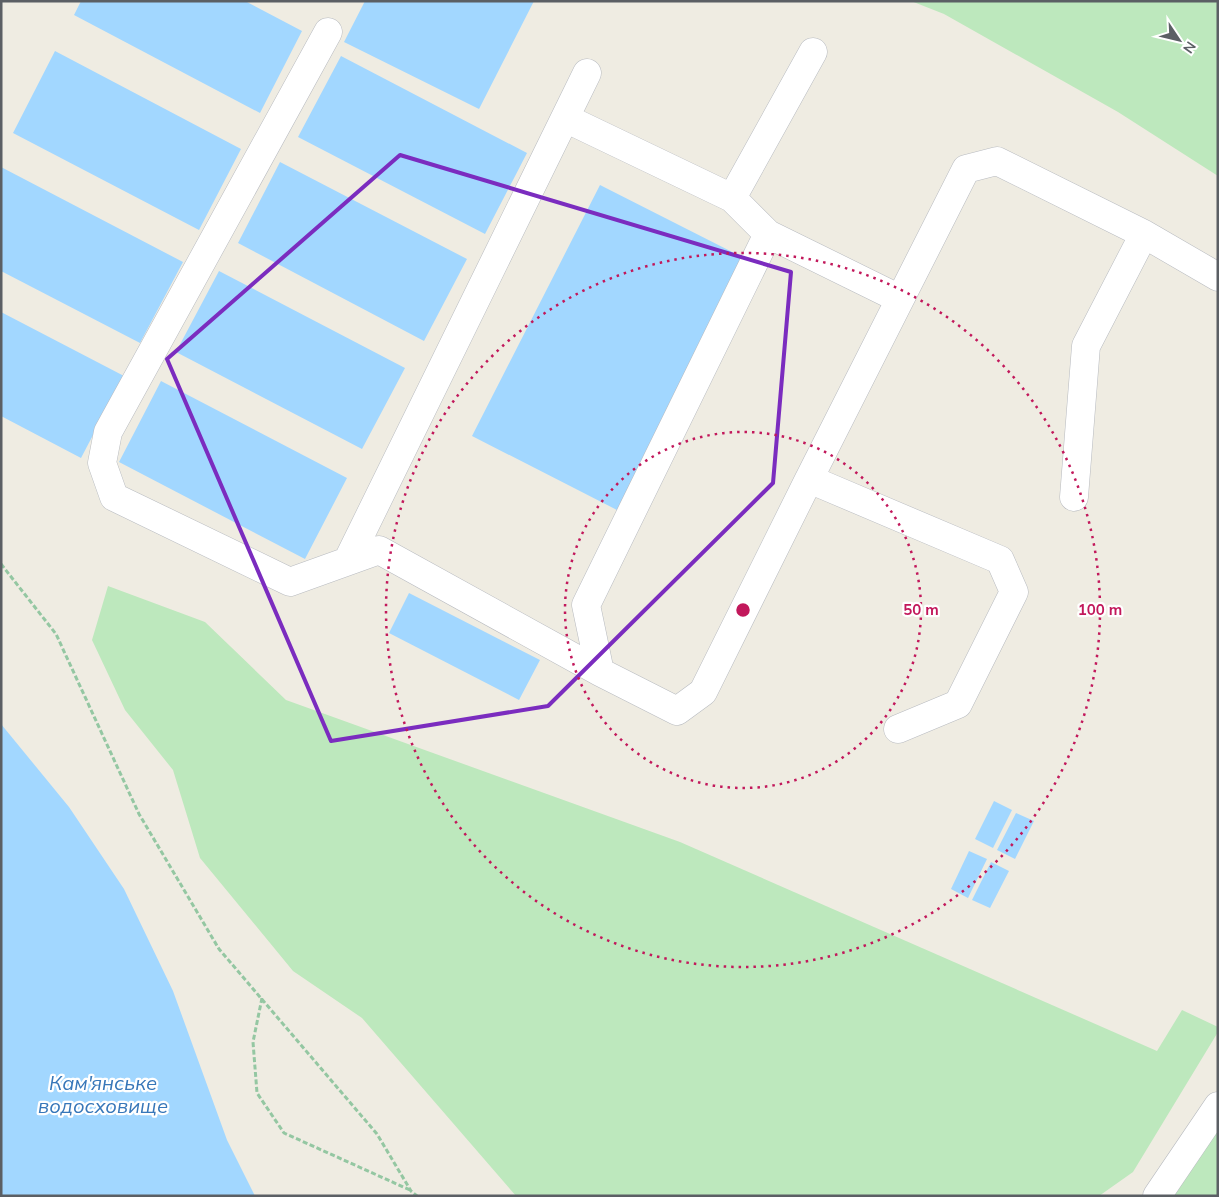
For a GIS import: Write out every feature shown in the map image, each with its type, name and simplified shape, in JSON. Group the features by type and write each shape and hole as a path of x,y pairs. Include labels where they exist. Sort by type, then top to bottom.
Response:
{"street":[{"path":"328,32 108,432 102,463 114,497 290,582 379,550 600,672 678,711 703,692 966,169 997,161 1144,234 1218,277"},
{"path":"732,198 813,52"},
{"path":"348,560 587,73"},
{"path":"565,118 732,198 768,234 900,299"},
{"path":"600,672 586,605 768,234"},
{"path":"1074,497 1086,346 1144,234"},
{"path":"810,479 1000,560 1014,592 958,704 898,729"},
{"path":"1157,1196 1218,1106"}],"path":[{"path":"1,564 56,634 139,814 220,949 377,1134 417,1196"},
{"path":"262,997 253,1042 257,1093 284,1133 412,1191"}],"highlighted area":[{"path":"400,155 791,272 773,483 548,706 331,741 167,359"}],"green space":[{"path":"911,1 1218,1 1218,176 1118,112 944,14"},
{"path":"108,586 205,622 286,700 680,842 1157,1051 1182,1010 1218,1027 1218,1032 1133,1172 1099,1196 516,1196 362,1018 293,971 200,858 173,770 125,710 92,640"},
{"path":"1218,1124 1218,1196 1168,1196"}],"water":[{"path":"81,1 245,1 302,31 260,113 74,15"},
{"path":"365,1 534,1 479,109 344,42"},
{"path":"55,51 241,149 199,230 13,133"},
{"path":"341,56 527,153 485,234 298,137"},
{"path":"280,162 467,259 424,341 238,243"},
{"path":"1,167 183,262 140,343 1,271"},
{"path":"600,185 746,259 617,510 472,436"},
{"path":"219,271 405,368 362,449 176,352"},
{"path":"1,312 124,376 81,458 1,416"},
{"path":"161,381 347,478 305,559 119,462"},
{"path":"409,593 540,660 519,700 389,633"},
{"name":"Кам'янське водосховище","path":"1,724 69,807 124,889 173,991 227,1140 255,1196 1,1196"},
{"path":"994,801 1012,810 993,848 975,839"},
{"path":"1016,813 1034,821 1015,859 997,850"},
{"path":"969,851 987,859 968,898 951,889"},
{"path":"991,862 1009,871 990,908 972,900"}]}
